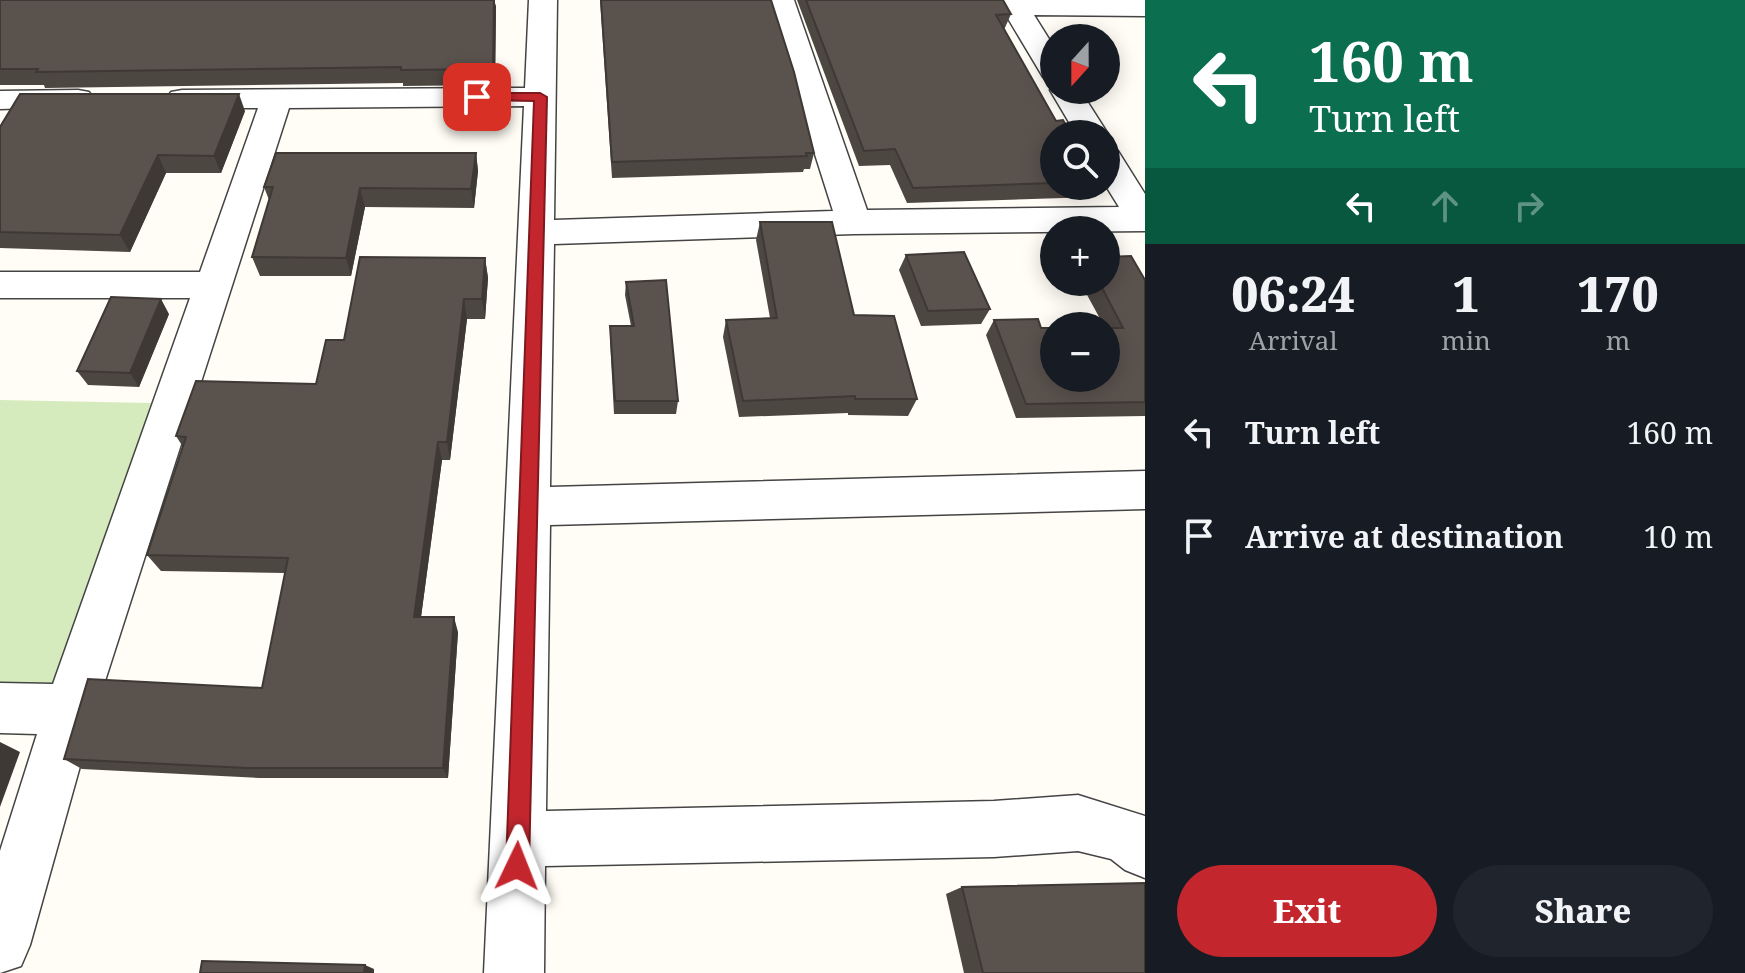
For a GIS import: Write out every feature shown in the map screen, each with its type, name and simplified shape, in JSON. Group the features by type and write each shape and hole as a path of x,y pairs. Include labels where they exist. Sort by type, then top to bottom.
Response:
{"street":[{"path":"514,973 543,0"},
{"path":"780,0 854,222"},
{"path":"1013,3 1145,8"},
{"path":"1013,3 1040,48"},
{"path":"154,99 540,97"},
{"path":"0,945 70,709 277,98"},
{"path":"0,100 108,99"},
{"path":"1120,180 1144,219"},
{"path":"536,233 854,222 1144,219"},
{"path":"0,285 216,285"},
{"path":"528,507 1145,490"},
{"path":"0,708 70,709"},
{"path":"518,839 994,829 1078,823 1125,835 1145,850"}],"green space":[{"path":"0,400 151,403 61,689 0,693"}],"building":[{"path":"0,0 494,0 493,69 401,70 401,67 36,72 38,69 0,69"},
{"path":"601,0 771,0 794,72 814,153 806,153 807,156 612,162"},
{"path":"806,0 1003,0 1011,14 996,15 1040,93 1040,104 1046,104 1055,120 1040,120 1040,183 913,188 895,149 864,151"},
{"path":"20,94 239,94 214,156 158,155 120,235 0,232 0,127"},
{"path":"276,153 476,153 471,189 360,188 346,258 252,257 273,187 264,187"},
{"path":"760,222 832,222 854,315 894,316 917,399 855,399 855,396 743,401 726,320 777,318"},
{"path":"964,252 990,309 928,311 906,255"},
{"path":"1120,256 1131,256 1145,280 1145,402 1026,404 994,320 1038,319 1040,392 1120,392 1120,328 1123,328 1120,312 1115,312 1106,296 1120,296"},
{"path":"360,257 485,258 482,299 464,299 447,442 438,442 414,617 454,617 443,768 247,768 64,759 88,679 262,688 288,558 147,555 186,437 176,436 196,381 316,384 326,340 344,340"},
{"path":"666,280 678,401 615,401 610,326 634,326 626,282"},
{"path":"111,297 161,299 130,373 77,371"},
{"path":"1145,883 1145,973 983,973 962,887"},
{"path":"202,961 365,965 364,973 200,973"}],"route":[{"path":"477,97 540,97 517,866"}]}
